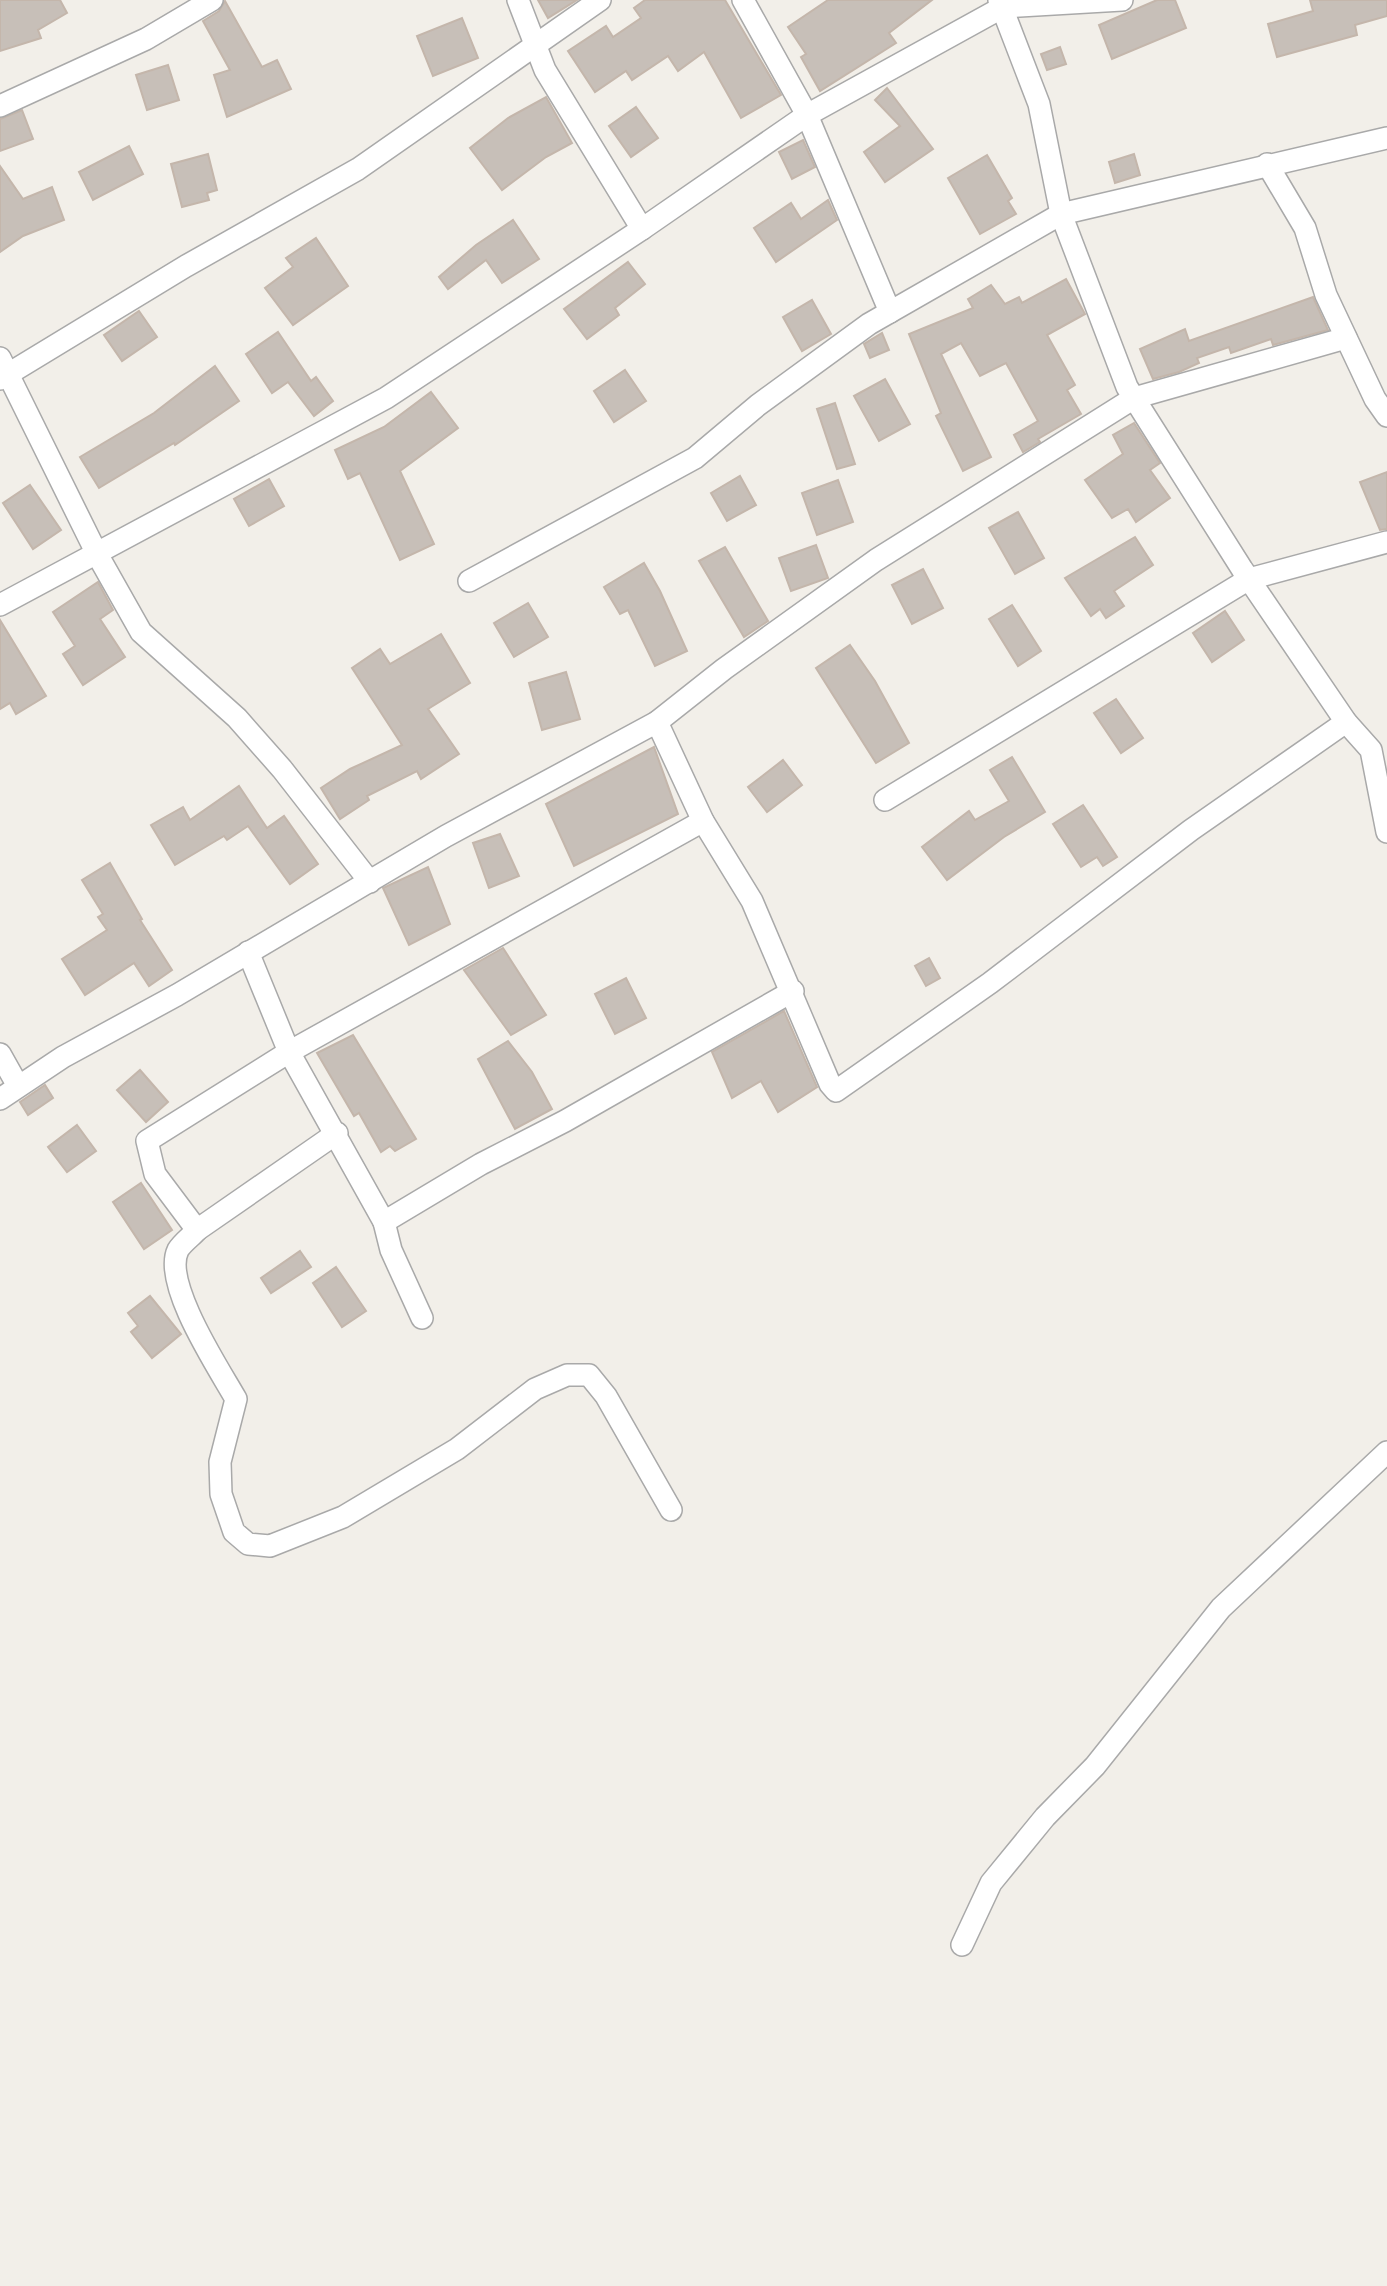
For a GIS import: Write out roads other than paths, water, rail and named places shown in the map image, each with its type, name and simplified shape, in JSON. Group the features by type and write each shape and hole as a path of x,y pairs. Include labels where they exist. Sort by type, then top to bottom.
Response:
{"street":[{"path":"0,106 146,39 212,0"},
{"path":"518,0 545,70 642,229"},
{"path":"370,882 282,769 237,719 141,632 97,554 3,370 358,169 600,0"},
{"path":"743,0 807,115 890,312"},
{"path":"0,605 386,398 642,229 807,115 1001,4 1122,0"},
{"path":"1001,4 1039,104 1061,214 1134,398 1249,579 1346,722 1379,748 1387,832"},
{"path":"469,581 695,458 758,405 890,312 1061,214 1387,138"},
{"path":"1267,164 1305,228 1326,295 1375,399 1387,416"},
{"path":"0,1099 446,836 657,722 724,669 876,560 1134,398 1346,338"},
{"path":"885,800 1249,579 1387,542"},
{"path":"657,722 703,821 752,901 793,991 830,1084 836,1091 990,984 1191,830 1346,722"},
{"path":"197,1230 155,1174 147,1141 289,1052 703,821"},
{"path":"248,952 289,1052 337,1133 384,1222 391,1250 422,1318"},
{"path":"384,1222 481,1164 565,1121 793,991"},
{"path":"0,1054 18,1086"},
{"path":"337,1133 197,1230 178,1251 177,1269 185,1309 236,1399 220,1462 221,1494 234,1532 248,1544 270,1546 343,1517 457,1449 535,1389 566,1375 589,1375 606,1396 671,1510"},
{"path":"962,1945 991,1883 1045,1817 1095,1766 1221,1608 1387,1452"}]}
